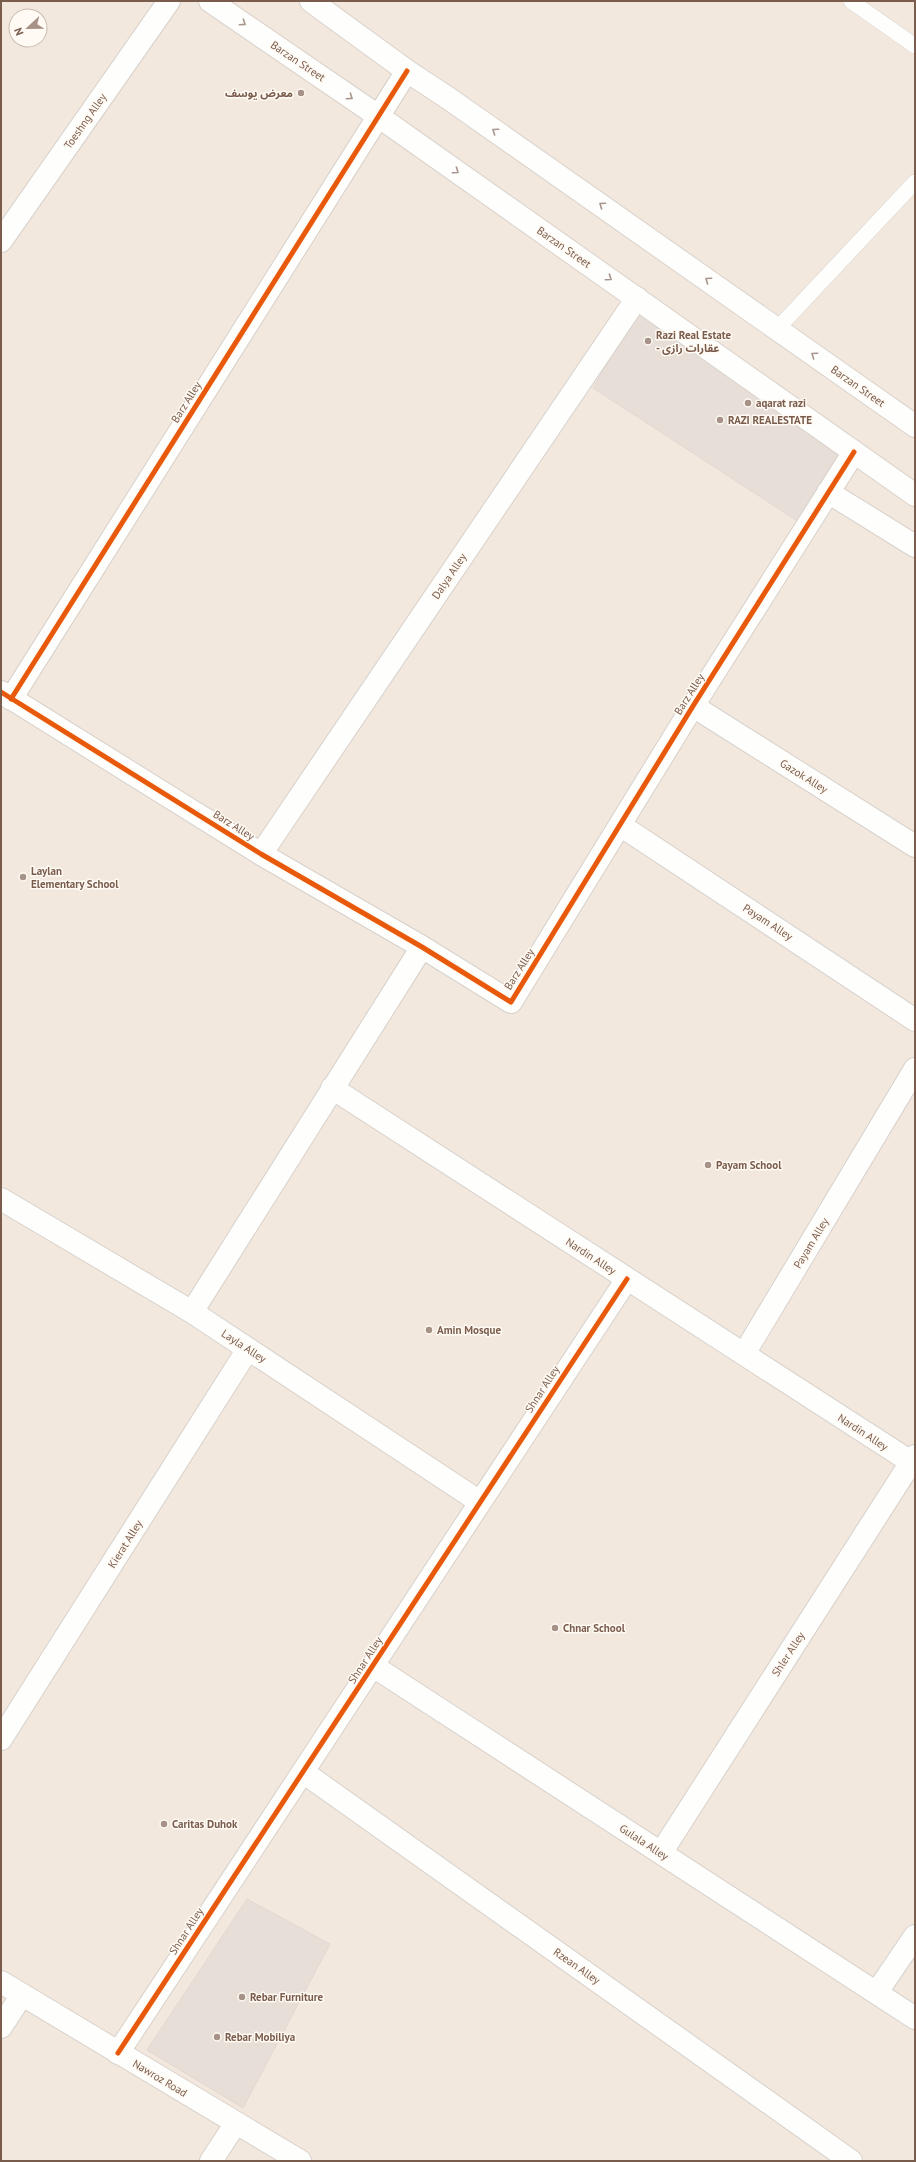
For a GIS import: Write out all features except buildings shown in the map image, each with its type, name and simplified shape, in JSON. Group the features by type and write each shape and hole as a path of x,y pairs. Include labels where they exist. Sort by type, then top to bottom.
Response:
{"street":[{"name":"Toeshng Alley","path":"1,241 169,1"},
{"name":"Barzan Street","path":"210,1 378,116 638,298 915,495"},
{"name":"Barzan Street","path":"311,1 407,71 448,98 915,426"},
{"name":"Barz Alley","path":"407,71 6,696 261,854 422,947 511,1002 693,706 854,452"},
{"name":"Dalya Alley","path":"261,854 638,298"},
{"path":"828,492 915,546"},
{"name":"Gazok Alley","path":"693,706 915,846"},
{"name":"Payam Alley","path":"620,825 915,1020"},
{"path":"192,1312 422,947"},
{"name":"Payam Alley","path":"744,1354 915,1069"},
{"name":"Nardin Alley","path":"332,1088 744,1354 913,1459"},
{"name":"Layla Alley","path":"2,1201 192,1312 480,1502"},
{"name":"Shnar Alley","path":"118,2053 627,1279"},
{"name":"Kierat Alley","path":"1,1739 248,1349"},
{"name":"Shler Alley","path":"661,1853 913,1459"},
{"name":"Gulala Alley","path":"373,1666 915,2018"},
{"name":"Rzean Alley","path":"303,1772 851,2161"},
{"path":"877,1992 915,1936"},
{"name":"Nawroz Road","path":"1,1982 300,2161"},
{"path":"1,2027 22,1995"},
{"path":"211,2161 236,2123"}],"lane":[{"path":"851,1 915,46"},
{"path":"778,329 915,182"}],"shaded area":[{"path":"1,1 915,1 915,2161 1,2161"}],"cycle path":[{"path":"11,699 407,71"},
{"path":"1,692 261,854 422,947 511,1002 693,706 854,452"},
{"path":"118,2053 627,1279"}],"place":[{"name":"معرض يوسف","path":"301,93"},
{"name":"Razi Real Estate - عقارات رازی","path":"648,341"},
{"name":"aqarat razi","path":"748,403"},
{"name":"RAZI REALESTATE","path":"720,420"},
{"name":"Laylan Elementary School","path":"23,877"},
{"name":"Payam School","path":"708,1165"},
{"name":"Amin Mosque","path":"429,1330"},
{"name":"Chnar School","path":"555,1628"},
{"name":"Caritas Duhok","path":"164,1824"},
{"name":"Rebar Furniture","path":"242,1997"},
{"name":"Rebar Mobiliya","path":"217,2037"}]}
